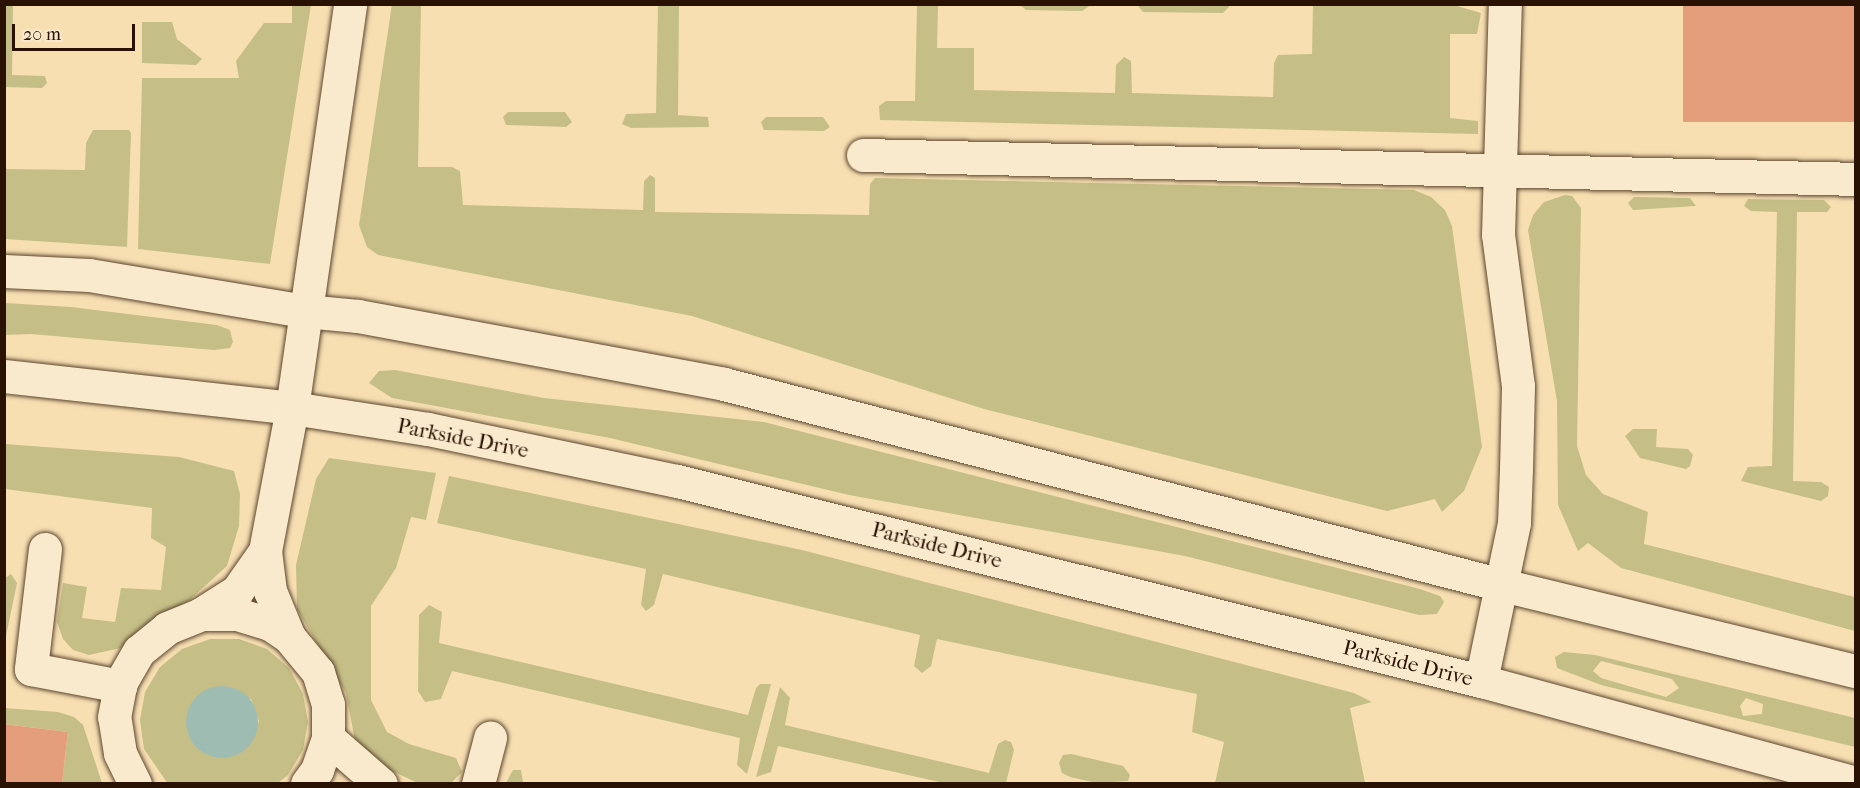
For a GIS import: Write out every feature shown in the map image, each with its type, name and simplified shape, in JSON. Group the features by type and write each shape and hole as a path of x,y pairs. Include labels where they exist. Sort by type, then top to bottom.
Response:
{"street":[{"path":"289,637 270,591 265,551 292,408 350,4"},
{"path":"1481,681 1514,523 1518,386 1498,235 1502,171 1505,4"},
{"path":"863,155 1856,179"},
{"path":"4,271 89,275 305,311 367,317 724,384 1502,585 1856,671"},
{"name":"Parkside Drive","path":"4,376 292,408 428,429 677,481 1481,681 1856,783"},
{"path":"45,549 31,669 120,686"},
{"path":"135,783 120,753 114,717 120,686 140,651 167,628 201,614 237,591 265,551"},
{"path":"201,614 237,614 270,624 289,637 318,672 328,704 328,738 317,770 307,783"},
{"path":"328,738 381,783"},
{"path":"478,783 490,738"}],"shaded area":[{"path":"5,4 13,5 12,75 45,76 47,83 42,88 5,87"},
{"path":"392,4 421,5 418,167 452,167 460,171 463,205 643,210 644,181 650,175 655,178 655,212 869,215 870,184 875,178 1414,190 1431,197 1445,210 1452,226 1482,447 1464,491 1442,512 1435,499 1387,511 984,409 692,316 378,255 367,247 359,225"},
{"path":"1450,4 1481,13 1477,34 1450,34 1450,118 1478,121 1478,134 880,120 879,106 886,101 915,101 917,5 938,5 937,48 974,48 974,90 1115,93 1116,65 1124,57 1131,61 1132,93 1273,97 1274,63 1278,55 1312,54 1313,5"},
{"path":"292,5 311,5 270,264 138,249 142,78 239,78 236,61 264,23 292,23"},
{"path":"658,5 679,5 678,115 708,117 709,127 631,128 622,124 626,114 656,113"},
{"path":"1020,5 1091,5 1082,11 1026,10"},
{"path":"1231,5 1223,13 1143,12 1138,6"},
{"path":"142,22 172,22 177,39 202,59 196,65 142,63"},
{"path":"508,112 565,112 572,122 566,127 506,125 503,117"},
{"path":"766,117 823,117 830,127 824,131 764,130 761,122"},
{"path":"93,130 129,130 131,133 127,247 5,239 5,169 85,170 86,143"},
{"path":"1565,195 1572,196 1581,208 1577,446 1586,475 1603,494 1648,512 1644,544 1855,597 1855,631 1621,568 1588,543 1578,551 1558,505 1557,401 1528,230 1533,215 1544,202"},
{"path":"1634,197 1690,198 1696,206 1633,210 1628,203"},
{"path":"1748,199 1824,200 1831,207 1827,212 1797,212 1793,481 1821,482 1829,487 1828,496 1821,501 1741,481 1748,467 1772,466 1777,212 1751,211 1744,206"},
{"path":"5,303 71,307 217,325 230,330 233,342 230,348 214,350 31,334 5,335"},
{"path":"395,370 544,398 764,422 1420,589 1440,596 1444,602 1437,614 1419,615 1185,556 849,495 610,438 392,398 369,383 379,371"},
{"path":"1633,429 1657,429 1656,447 1688,449 1693,455 1690,466 1686,469 1640,458 1625,436"},
{"path":"5,444 179,457 234,471 240,494 239,526 227,566 185,604 150,623 121,648 89,655 73,650 63,639 57,622 63,583 87,587 82,618 115,622 121,588 161,590 166,547 151,538 152,508 5,489"},
{"path":"329,458 436,473 426,520 411,517 396,568 371,606 371,700 387,732 409,744 456,758 462,772 451,783 418,783 377,764 356,746 346,693 297,609 296,565 316,479"},
{"path":"449,476 802,550 1354,693 1372,702 1350,708 1365,783 1215,783 1224,742 1192,732 1197,694 937,639 931,666 922,673 914,666 920,635 663,574 654,605 646,611 641,605 646,569 437,523"},
{"path":"11,574 17,583 5,641 5,578"},
{"path":"429,605 442,612 439,643 748,715 756,688 760,684 771,684 747,774 737,765 740,738 452,671 441,699 425,702 418,691 419,615"},
{"path":"210,639 239,639 267,649 289,668 303,694 308,722 303,750 288,775 278,783 168,784 144,749 140,720 145,692 160,667 182,649","holes":["251,699 259,722 228,757 204,753 188,733 188,712"]},
{"path":"1564,652 1595,655 1855,718 1855,747 1601,685 1557,668 1555,657","holes":["1601,661 1672,679 1679,688 1666,697 1601,678 1593,671","1746,698 1763,704 1762,714 1743,716 1740,706"]},
{"path":"780,687 790,698 785,725 989,773 998,744 1005,740 1011,742 1014,750 1006,783 944,783 778,746 771,772 756,777"},
{"path":"4,708 58,712 74,717 83,725 102,783 62,783 68,732 5,724"},
{"path":"1071,754 1123,766 1130,775 1128,781 1097,783 1070,777 1062,773 1059,763 1063,755"},
{"path":"513,770 521,770 523,783 506,783"}],"water":[{"path":"222,686 242,692 252,702 258,722 252,742 242,752 222,758 202,752 192,742 186,722 192,702 202,692"}],"building":[{"path":"1683,4 1856,4 1856,122 1683,122"},
{"path":"4,724 68,732 62,783 4,783"}]}
